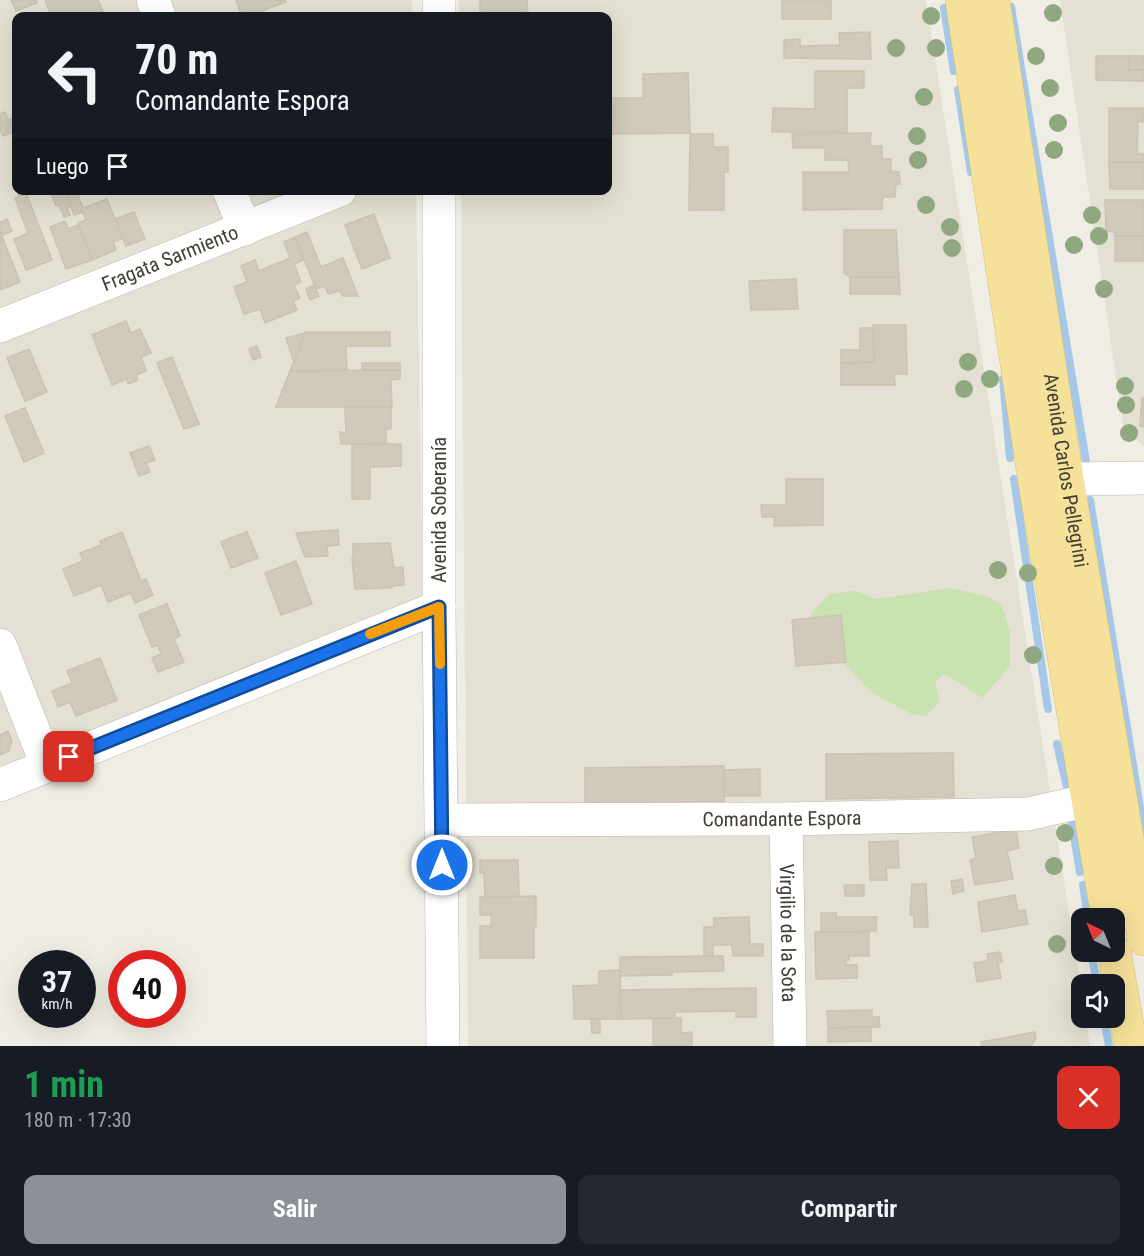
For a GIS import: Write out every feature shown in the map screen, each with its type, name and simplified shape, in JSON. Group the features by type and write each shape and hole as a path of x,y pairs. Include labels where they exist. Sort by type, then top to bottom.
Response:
{"main road":[{"name":"Avenida Carlos Pellegrini","path":"962,0 1035,483 1106,908"},
{"name":"Avenida Carlos Pellegrini","path":"993,0 1067,479 1144,939"},
{"path":"1116,962 1131,1046"}],"street":[{"path":"231,195 244,229"},
{"name":"Fragata Sarmiento","path":"0,326 328,195"},
{"name":"Avenida Soberanía","path":"439,195 439,607 443,1046"},
{"path":"1035,483 1067,479 1144,478"},
{"path":"0,785 439,607"},
{"path":"0,645 47,765"},
{"name":"Comandante Espora","path":"442,820 786,819 1028,814 1120,793"},
{"name":"Virgilio de la Sota","path":"786,819 790,1046"}],"shaded area":[{"path":"0,0 412,0 412,12 12,12 12,195 416,195 423,600 0,767"},
{"path":"459,0 926,0 1071,925 1071,962 1077,962 1079,974 1071,974 1071,1028 1088,1028 1090,1046 468,1046 461,195 612,195 612,12 459,12"},
{"path":"1060,0 1144,0 1144,447 1123,424"}],"green space":[{"path":"950,588 989,597 1002,605 1010,632 1010,666 982,698 943,674 935,683 940,702 926,716 914,715 876,695 864,685 816,632 811,614 829,594 855,591 876,599"}],"building":[{"path":"11,0 36,0 37,3 16,11"},
{"path":"45,0 98,0 103,12 50,12"},
{"path":"236,0 285,0 286,2 259,12 240,12"},
{"path":"480,0 527,0 528,12 480,12"},
{"path":"782,0 831,0 831,19 782,19"},
{"path":"870,32 871,59 784,58 784,40 800,39 800,46 840,45 839,33"},
{"path":"1096,56 1129,56 1129,70 1144,70 1144,81 1096,80"},
{"path":"1129,56 1144,56 1144,70 1129,70"},
{"path":"815,71 864,71 864,88 847,88 847,132 772,132 773,108 815,109"},
{"path":"688,73 690,133 612,134 612,98 643,98 643,74"},
{"path":"1109,108 1144,108 1143,122 1138,121 1137,154 1144,154 1144,162 1109,162"},
{"path":"5,112 8,120 12,118 12,133 3,136 0,130 0,114"},
{"path":"871,133 870,146 882,146 882,159 891,159 891,171 899,172 900,184 896,184 895,197 883,197 882,209 803,210 803,172 849,172 848,160 825,160 825,148 793,148 792,134"},
{"path":"690,134 713,134 713,147 728,147 728,172 724,172 724,210 689,210"},
{"path":"1109,162 1144,162 1144,189 1110,189"},
{"path":"18,195 27,195 52,260 26,270 14,239 28,233 15,198 19,197"},
{"path":"52,195 67,195 71,207 67,208 70,215 64,217 59,205 56,206"},
{"path":"67,195 78,195 83,208 107,199 123,238 113,242 116,250 92,260 78,223 86,220 83,212 74,215"},
{"path":"1105,200 1144,200 1144,236 1115,236 1115,232 1106,231"},
{"path":"134,212 145,239 126,246 115,219"},
{"path":"374,214 390,258 362,269 345,225"},
{"path":"7,219 12,231 2,235 0,222"},
{"path":"65,221 68,229 78,225 92,260 66,269 50,227"},
{"path":"844,230 896,230 899,276 850,277 844,273"},
{"path":"0,231 20,282 0,290"},
{"path":"307,232 321,267 343,258 358,296 343,296 340,291 328,294 325,286 316,289 295,237"},
{"path":"1115,236 1144,236 1144,261 1115,261"},
{"path":"295,237 304,260 294,264 301,282 294,285 300,298 293,301 297,310 265,323 260,309 244,314 234,287 247,282 241,266 255,260 259,271 290,258 284,242"},
{"path":"850,277 899,277 900,294 850,294"},
{"path":"796,279 798,309 751,310 749,281"},
{"path":"314,285 319,296 310,300 306,289"},
{"path":"126,321 131,333 140,329 151,353 141,357 146,371 136,375 138,380 128,384 127,379 112,385 92,335"},
{"path":"873,325 906,325 907,374 894,374 895,385 841,385 841,363 874,362"},
{"path":"860,328 873,328 874,362 841,363 841,350 860,350"},
{"path":"305,332 390,332 390,346 346,346 347,370 290,371"},
{"path":"305,333 294,362 286,338"},
{"path":"257,346 261,357 253,360 249,349"},
{"path":"29,349 47,392 25,401 7,358"},
{"path":"172,357 199,424 184,429 157,363"},
{"path":"362,363 400,363 400,370 362,370"},
{"path":"400,370 400,379 391,380 392,407 276,407 290,371"},
{"path":"1142,398 1144,398 1144,427 1140,426"},
{"path":"345,407 391,407 391,429 386,429 386,443 341,444 340,432 346,433"},
{"path":"25,408 44,453 24,462 5,416"},
{"path":"352,444 401,444 401,466 370,467 370,499 352,499"},
{"path":"149,446 155,460 146,463 150,472 139,476 130,453"},
{"path":"786,479 823,479 823,525 774,526 775,517 762,517 761,505 786,505"},
{"path":"338,530 339,545 327,546 328,556 305,557 296,533"},
{"path":"122,532 141,581 146,579 153,595 135,603 131,593 108,602 101,585 74,596 63,569 83,561 80,553 101,545 100,541"},
{"path":"247,532 258,558 231,568 221,542"},
{"path":"390,543 394,568 403,567 404,585 392,586 392,588 355,589 353,544"},
{"path":"296,561 312,604 281,615 265,573"},
{"path":"167,604 180,636 174,639 184,662 158,672 152,658 161,654 158,645 152,647 139,615"},
{"path":"841,615 846,662 796,666 792,620"},
{"path":"100,658 117,700 76,716 70,702 58,707 52,691 72,683 67,671"},
{"path":"8,731 12,741 9,751 0,755 0,735"},
{"path":"953,753 954,797 826,799 826,754"},
{"path":"724,766 724,802 585,804 585,768"},
{"path":"760,769 760,796 724,796 724,770"},
{"path":"1016,829 1019,848 1007,851 1013,879 975,885 970,860 976,858 972,837"},
{"path":"898,841 899,868 886,868 887,880 870,880 869,842"},
{"path":"480,860 518,860 519,896 485,897 484,873 480,873"},
{"path":"962,879 964,891 953,894 951,881"},
{"path":"912,884 926,884 928,927 914,927 914,915 910,915"},
{"path":"844,885 864,885 864,896 845,896"},
{"path":"1015,895 1018,911 1025,910 1028,924 982,932 978,902"},
{"path":"536,896 534,958 480,958 480,926 491,926 491,915 480,915 480,897"},
{"path":"821,913 836,913 836,917 877,917 876,931 821,932"},
{"path":"749,917 750,944 763,944 763,956 733,956 732,945 713,945 713,956 704,956 704,927 714,927 714,918"},
{"path":"815,932 869,932 869,956 849,956 849,960 846,960 846,965 857,965 857,978 816,979"},
{"path":"1000,952 1002,962 998,963 1001,978 977,982 974,963 988,961 987,954"},
{"path":"723,956 724,971 620,976 620,957"},
{"path":"620,970 621,1019 574,1019 573,986 599,985 599,971"},
{"path":"756,988 756,1017 736,1017 736,1011 675,1012 674,1018 621,1019 620,990"},
{"path":"872,1010 872,1017 879,1017 880,1027 828,1028 827,1011"},
{"path":"653,1018 681,1018 681,1033 692,1032 692,1046 653,1046"},
{"path":"591,1019 600,1019 600,1033 592,1033"},
{"path":"871,1027 871,1041 828,1042 828,1028"},
{"path":"1035,1032 1036,1038 1032,1045 982,1046 981,1042"}],"waterway":[{"path":"1011,7 1087,468"},
{"path":"944,8 954,71"},
{"path":"958,90 971,172"},
{"path":"1003,379 1010,458"},
{"path":"1014,479 1048,709"},
{"path":"1090,500 1144,832"},
{"path":"1057,744 1067,787"},
{"path":"1071,818 1080,872"},
{"path":"1083,885 1086,908"},
{"path":"1093,962 1095,974"},
{"path":"1106,1028 1109,1046"}],"slow traffic":[{"path":"370,634 439,607 440,664"}],"route":[{"path":"69,757 439,607 442,865"}]}
